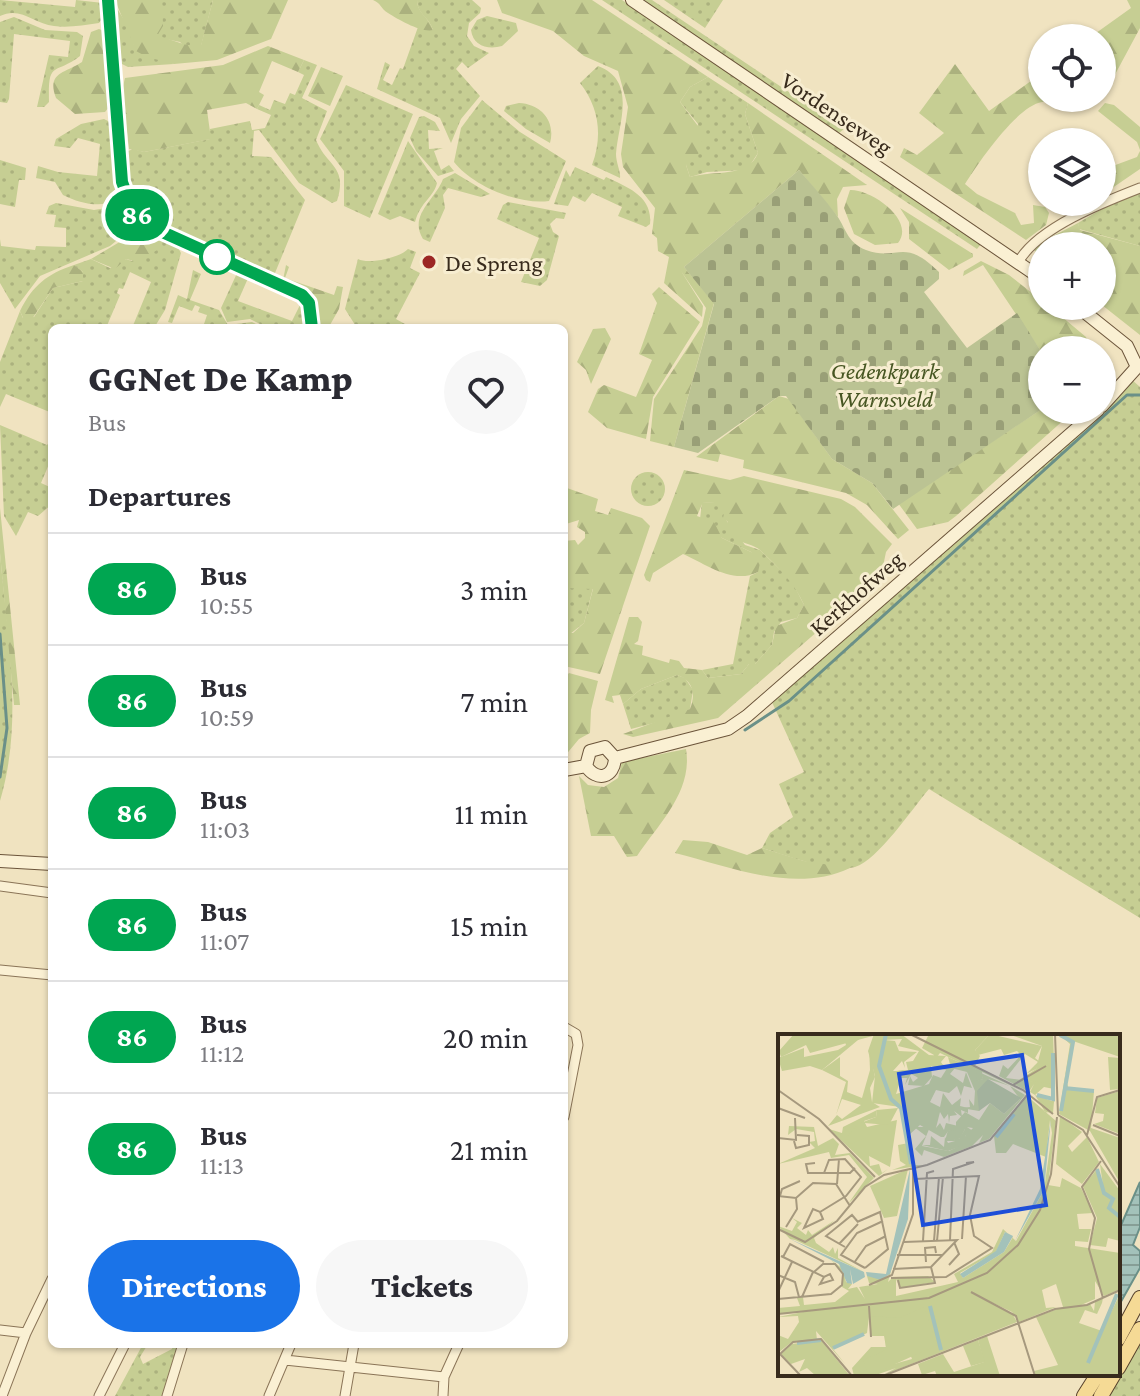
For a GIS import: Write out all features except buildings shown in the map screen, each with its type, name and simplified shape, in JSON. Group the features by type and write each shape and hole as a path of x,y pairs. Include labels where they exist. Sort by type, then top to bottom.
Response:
{"main road":[{"path":"1120,1335 1140,1298"},
{"path":"1120,1364 1140,1329"},
{"path":"1084,1396 1097,1376"},
{"path":"1101,1396 1113,1376"}],"street":[{"name":"Vordenseweg","path":"632,0 1028,268"},
{"path":"1019,261 1026,249 1090,208 1140,188"},
{"path":"1094,320 1127,346 1138,366"},
{"name":"Kerkhofweg","path":"1116,390 1138,366"},
{"name":"Kerkhofweg","path":"615,758 728,729 747,716 1082,424"},
{"path":"598,747 605,747 615,758 615,767 609,775 591,774 586,766 586,758 598,747"},
{"path":"568,769 586,766"},
{"path":"0,861 48,864"},
{"path":"0,886 48,892"},
{"path":"0,970 48,975"},
{"path":"568,1028 573,1030 578,1039 568,1095"},
{"path":"2,1396 31,1321 48,1287"},
{"path":"0,1330 26,1333"},
{"path":"99,1396 123,1348"},
{"path":"167,1396 182,1348"},
{"path":"269,1396 290,1348"},
{"path":"443,1396 444,1377 457,1348"},
{"path":"345,1396 352,1349"},
{"path":"285,1360 444,1377"}],"green space":[{"path":"0,0 75,7 76,0 103,3 104,16 99,23 47,25 21,14 0,16"},
{"path":"112,0 132,33 134,45 174,64 128,67 122,64"},
{"path":"115,0 162,0 163,26 157,36 195,46 201,45 213,0 288,0 271,39 217,60 174,64 136,51"},
{"path":"162,0 213,0 201,46 185,47 180,42 156,37 162,18"},
{"path":"373,0 417,0 433,30 423,30 404,22"},
{"path":"417,0 472,0 481,8 469,23 467,36 474,46 489,53 468,68 462,62 456,69 480,96 461,119 451,143 440,118 377,89 385,62 390,65 383,80 392,85 400,68 403,69 418,27 433,30 419,9"},
{"path":"497,0 592,0 708,77 690,87 680,102 704,134 698,155 686,165 690,177 739,170 753,161 758,153 745,114 748,103 867,185 843,187 837,199 838,217 799,170 684,267 714,303 674,447 650,441 654,399 702,326 706,308 681,271 703,306 702,317 664,283 669,257 658,251 657,238 652,234 655,208 623,167 621,154 628,107 618,71 584,56 553,31 502,13"},
{"path":"602,0 622,0 981,244 977,249"},
{"path":"641,0 652,0 844,129 839,133"},
{"path":"664,0 723,0 705,28"},
{"path":"1127,0 1140,0 1140,28 1116,73 1116,24 1109,24 1131,8"},
{"path":"487,16 516,23 518,31 502,46 482,46 471,30 477,20"},
{"path":"14,17 45,30 77,32 83,36 80,56 54,70 50,79 49,102 44,107 37,107 49,55 68,57 70,41 14,34 9,99 7,103 0,102 0,22"},
{"path":"99,29 106,32 113,102 105,112 75,114 56,98 54,83 59,74 82,62 91,32"},
{"path":"268,46 304,60 298,72 272,61 259,92 264,95 257,109 246,103 207,110 211,139 144,152 129,149 122,90 125,78 223,65"},
{"path":"304,60 317,65 302,98 327,111 316,140 338,173 340,189 337,201 332,203 299,183 259,130 254,131 252,156 271,157 305,200 275,273 267,275 194,247 149,219 134,201 125,179 126,152 133,149 144,152 210,139 210,129 250,121 252,130 265,128 271,115 257,109 259,105 270,110 274,100 285,104 290,93 295,95 304,75 298,72"},
{"path":"955,64 989,111 1028,83 1028,109 999,137 965,184 977,194 1015,213 1021,225 1034,223 1034,216 1048,216 1046,225 1037,232 1028,232 1026,240 900,157 904,148 917,155 944,133 919,113"},
{"path":"598,66 618,82 622,93 616,154 620,178 592,165 597,143 597,122 591,102 580,83"},
{"path":"321,67 343,76 330,106 308,96"},
{"path":"708,77 748,103 745,114 758,153 747,170 707,172 690,177 686,165 698,124 680,102 690,87"},
{"path":"346,85 413,114 370,218 344,206 344,171 320,139"},
{"path":"482,100 520,132 566,161 549,201 524,200 497,192 472,179 454,162 461,128"},
{"path":"519,103 534,107 545,115 551,128 550,143 504,111 506,106"},
{"path":"1116,107 1140,127 1140,150 1137,142 1099,112 1116,112"},
{"path":"424,116 435,122 440,131 428,130 429,149 443,148 434,151 441,170 449,165 454,171 438,176 416,151 410,138 419,117"},
{"path":"104,119 114,124 116,132 119,200 105,204 84,203 63,195 55,182 36,178 38,166 58,172 97,176 100,144 78,138 70,148 54,146 56,139 81,124"},
{"path":"408,141 437,183 415,222 400,216 390,220 378,214"},
{"path":"1140,151 1140,169 1116,185 1116,165 1137,157"},
{"path":"0,160 26,168 25,180 19,180 15,207 0,204"},
{"path":"575,167 604,180 606,177 637,194 647,206 650,224 646,227 618,216 622,207 592,193 585,202 573,196 568,206 554,204 566,170 570,177"},
{"name":"Gedenkpark Warnsveld","path":"799,170 859,247 877,253 908,252 927,261 939,272 939,279 924,292 967,348 1017,313 1031,336 1028,336 1028,418 893,509 872,483 832,459 786,396 779,396 698,453 674,447 714,304 684,267"},
{"path":"455,173 490,194 481,197 448,188 443,195 445,208 430,242 423,239 419,230 421,215 443,179"},
{"path":"850,190 869,195 889,208 901,225 902,234 898,243 875,245 854,234 844,208"},
{"path":"1140,192 1140,246 1116,239 1116,232 1079,229 1078,223 1090,216 1116,216 1117,200"},
{"path":"508,202 566,213 564,219 556,218 550,224 559,236 547,280 540,286 521,282 539,238 497,219 503,205"},
{"path":"56,203 94,210 125,205 139,222 110,246 40,276 15,309 0,283 0,239 1,246 35,250 36,246 66,247 66,228 54,227 56,215 46,214 49,206"},
{"path":"900,208 973,254 973,257 949,270 909,239 909,222"},
{"path":"1078,223 1080,230 1088,232 1061,232"},
{"path":"144,228 176,244 181,253 165,310 156,324 134,324 151,282 130,272 123,289 119,288 117,293 120,295 108,324 48,324 48,411 6,394 0,407 0,362 20,311 23,318 34,317 53,288 83,281 83,272 74,265 91,259 110,268 126,259 132,261 148,236 133,234"},
{"path":"133,234 153,238 157,250 138,262 126,259 115,269 91,259"},
{"path":"1116,240 1140,246 1140,335 1116,316"},
{"path":"408,249 416,252 410,268 420,273 396,319 405,324 354,324 345,309 358,259 369,261 399,255"},
{"path":"981,261 1009,275 1028,290 1028,320 1066,320 1085,336 1031,336 983,265 963,276 964,271"},
{"path":"74,265 83,272 83,281 53,288 30,322 25,322 20,311 36,287 56,272"},
{"path":"286,265 289,267 285,278 334,295 337,286 343,287 339,309 331,324 317,324 308,295 283,280"},
{"path":"193,270 201,274 190,300 219,310 227,324 204,324 207,315 198,312 200,307 195,305 192,311 179,306 172,323 168,322 178,295 187,299"},
{"path":"238,271 249,276 238,301 292,321 302,301 306,324 260,324 250,319 227,322 221,308"},
{"path":"659,287 700,322 653,397 646,439 607,428 588,412 598,389 604,385 636,397 652,360 639,354 657,303 652,294"},
{"path":"605,328 611,339 591,384 586,370 577,362 593,329"},
{"path":"1131,379 1140,387 1140,918 929,789 884,845 855,867 834,868 762,848 770,833 793,817 779,784 804,772 771,700 1087,424 1116,424 1116,394"},
{"path":"779,396 789,399 832,459 872,483 909,530 898,539 867,505 846,493 743,468 744,460 720,454 718,462 696,457"},
{"path":"1028,418 1028,424 1059,424 948,522 917,529 898,503"},
{"path":"0,425 48,444 48,466 41,483 48,486 48,507 38,516 28,512 16,536 4,516"},
{"path":"684,470 730,480 744,476 841,499 855,507 892,544 886,552 881,576 718,718 633,737 623,734 690,709 693,693 687,680 677,675 641,689 623,704 620,695 612,696 614,703 605,700 629,617 638,617 642,622 638,641 634,644 643,646 642,655 669,663 670,659 679,661 684,668 702,670 708,678 741,674 749,664 755,664 772,645 776,626 797,618 804,605 791,582 766,556 756,547 735,539 727,532 728,522 723,518 726,504 703,502 697,516 714,522 722,538 751,552 760,563 758,572 729,575 683,554 653,573 650,582 646,580 644,575"},
{"path":"648,472 660,477 665,489 660,501 648,506 636,501 631,489 636,477"},
{"path":"568,488 598,499 595,511 608,515 611,508 642,518 650,526 600,674 568,667 568,633 573,633 584,623 593,589 568,588 568,541 575,540 578,545 585,538 585,532 577,527 579,520 568,523"},
{"path":"702,502 726,503 726,520 745,545 760,550 792,581 804,605 797,618 781,622 774,632 772,645 741,674 708,678 702,670 733,664 750,576 758,572 751,552 722,538 707,520 700,519"},
{"path":"0,508 20,705 14,705 0,553"},
{"path":"0,553 12,709 11,740 0,801"},
{"path":"568,588 593,588 584,623 570,634"},
{"path":"568,674 598,681 591,710 590,733 579,739 568,752"},
{"path":"677,675 685,678 693,690 690,709 673,718 631,729 623,704 641,689"},
{"path":"686,749 685,779 680,792 637,856 627,857 614,836 591,836 579,776 588,785 604,787 618,778 622,762"},
{"path":"683,840 708,842 747,855 762,848 804,861 850,868 807,879 763,876 675,853"},
{"path":"1140,1336 1140,1396 1105,1396 1117,1376 1120,1376 1120,1370"},
{"path":"141,1348 146,1348 140,1357 143,1364 172,1348 179,1348 164,1396 115,1396"}],"water":[{"path":"1140,1182 1140,1227 1133,1245 1140,1251 1140,1268 1120,1303 1120,1227"}],"waterway":[{"path":"745,730 789,701 1127,395 1140,395"},
{"path":"0,634 7,728 0,777"}],"bus line":[{"name":"86","path":"108,0 122,182 132,209 144,223 155,229 306,297 312,324"}],"place":[{"name":"De Spreng","path":"429,262"}]}
